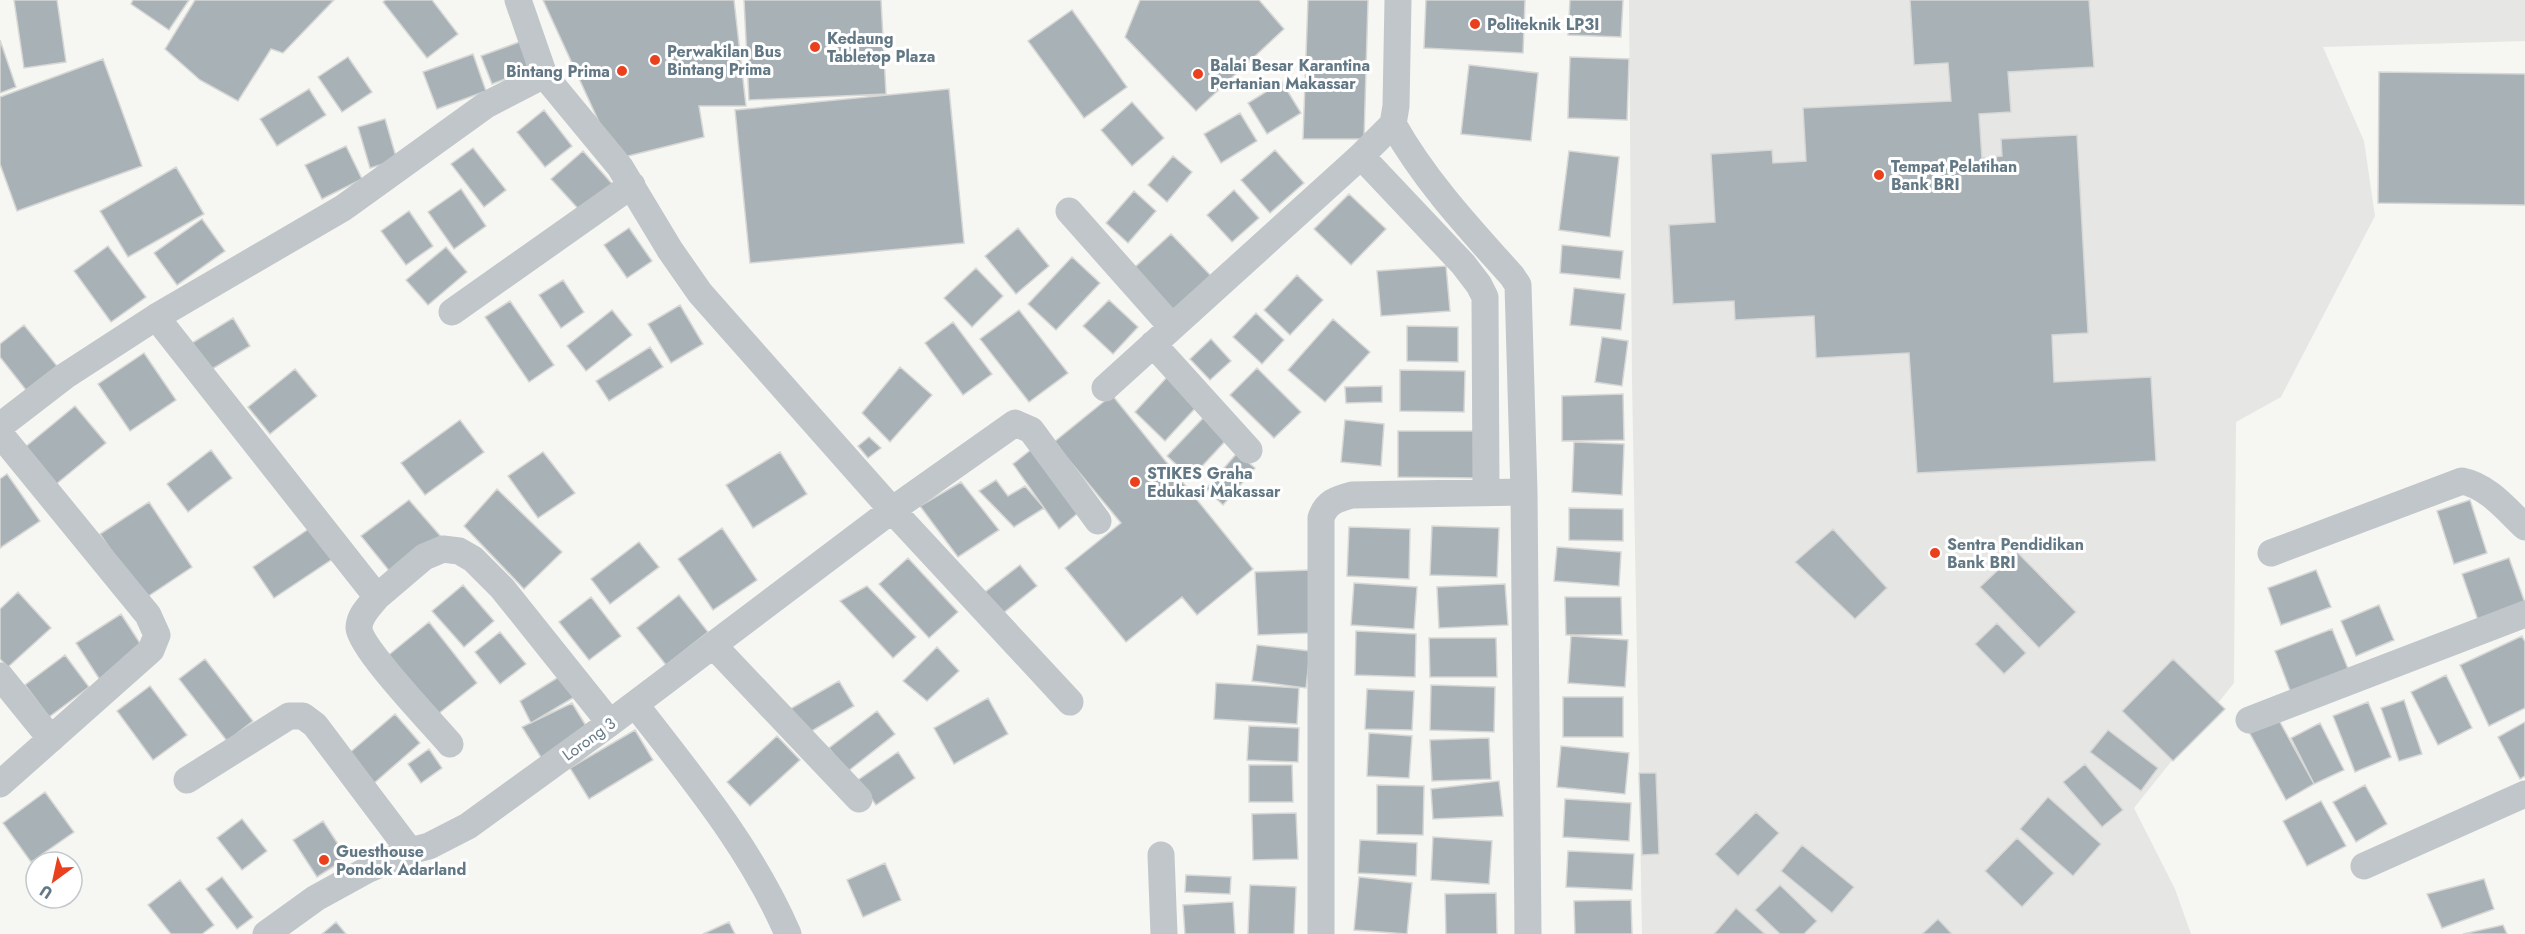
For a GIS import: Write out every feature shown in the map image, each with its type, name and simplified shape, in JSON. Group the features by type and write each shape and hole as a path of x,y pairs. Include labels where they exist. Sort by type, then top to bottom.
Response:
{"street":[{"path":"518,0 544,75 632,185 670,250 700,293 891,510 1070,702"},
{"path":"1105,388 1361,156 1393,124 1396,106 1398,0"},
{"path":"0,426 65,376 156,317 344,208 486,105 544,75"},
{"path":"1393,124 1409,152 1447,203 1518,285 1524,492 1528,934"},
{"path":"1361,156 1463,264 1485,297 1486,492"},
{"path":"452,312 632,185"},
{"path":"1069,211 1249,450"},
{"path":"156,317 377,597"},
{"name":"Lorong 3","path":"266,934 316,898 366,870 459,832 610,723 891,510 1006,429 1020,423 1031,430 1098,521"},
{"path":"0,434 130,592 157,631 151,650 0,784"},
{"path":"2271,553 2462,481 2475,485 2491,496 2525,527"},
{"path":"1321,934 1321,518 1324,508 1336,499 1352,495 1524,492"},
{"path":"450,744 374,655 360,632 362,617 377,597 424,557 443,549 459,551 473,559 502,588 610,723"},
{"path":"2249,720 2525,614"},
{"path":"714,645 859,799"},
{"path":"0,676 51,739"},
{"path":"635,704 729,826 765,886 788,934"},
{"path":"187,780 289,716 303,716 315,725 410,851"},
{"path":"2364,866 2525,794"},
{"path":"1161,855 1164,934"}],"shaded area":[{"name":"Sentra Pendidikan Bank BRI","path":"1629,0 2525,0 2525,41 2323,47 2364,141 2375,216 2281,397 2236,422 2234,683 2134,808 2175,889 2191,934 1642,934 1632,380"}],"building":[{"path":"14,0 57,0 66,62 24,68"},
{"path":"133,0 189,0 169,30 131,4"},
{"path":"195,0 334,0 283,53 271,49 238,101 200,80 165,49"},
{"path":"386,0 432,0 458,34 427,58 383,2"},
{"name":"Perwakilan Bus Bintang Prima","path":"543,0 734,0 746,106 699,106 704,137 616,159"},
{"name":"Kedaung Tabletop Plaza","path":"744,0 881,0 886,94 749,100"},
{"name":"Balai Besar Karantina Pertanian Makassar","path":"1140,0 1259,0 1284,29 1196,111 1125,37"},
{"path":"1308,0 1368,0 1364,139 1303,139"},
{"name":"Politeknik LP3I","path":"1426,0 1525,0 1523,53 1424,48"},
{"path":"1570,0 1623,0 1621,37 1568,35"},
{"name":"Tempat Pelatihan Bank BRI","path":"1910,0 2089,0 2094,67 2008,72 2011,112 1979,114 1982,158 2002,156 2001,139 2077,135 2088,333 2052,335 2054,382 2151,377 2156,461 1917,473 1909,353 1816,358 1814,316 1735,320 1734,301 1673,304 1669,225 1715,222 1711,154 1772,150 1773,163 1806,161 1803,108 1951,101 1948,63 1914,65"},
{"path":"1072,10 1127,87 1084,118 1028,41"},
{"path":"0,40 16,87 0,93"},
{"path":"522,41 533,69 492,84 481,56"},
{"path":"473,54 486,91 437,109 423,72"},
{"path":"348,57 372,92 342,112 318,77"},
{"path":"1570,57 1629,59 1627,120 1568,118"},
{"path":"103,59 142,166 17,211 0,164 0,97"},
{"path":"1469,65 1538,73 1531,141 1461,134"},
{"path":"2379,72 2525,74 2525,205 2378,203"},
{"path":"1282,82 1301,113 1267,134 1248,103"},
{"path":"309,89 326,115 277,146 260,119"},
{"path":"949,89 964,243 750,263 735,110"},
{"path":"1132,102 1164,138 1132,166 1101,130"},
{"path":"544,110 572,146 545,167 517,132"},
{"path":"1240,113 1257,141 1221,163 1204,134"},
{"path":"385,119 397,160 370,168 358,127"},
{"path":"346,146 362,179 322,199 305,165"},
{"path":"473,148 506,190 484,207 451,164"},
{"path":"1275,150 1304,183 1270,213 1241,180"},
{"path":"583,151 614,186 583,214 551,179"},
{"path":"1569,151 1619,157 1610,237 1559,230"},
{"path":"1173,156 1192,172 1167,202 1148,185"},
{"path":"176,167 204,214 128,257 100,211"},
{"path":"461,189 486,226 454,249 428,212"},
{"path":"1234,190 1259,218 1232,242 1207,215"},
{"path":"1134,191 1156,211 1128,243 1106,223"},
{"path":"1349,194 1386,229 1351,265 1314,229"},
{"path":"409,211 433,246 406,265 381,231"},
{"path":"202,219 225,251 177,285 154,253"},
{"path":"629,228 652,261 627,278 604,245"},
{"path":"1018,228 1049,266 1016,294 985,256"},
{"path":"1171,234 1213,278 1176,313 1134,268"},
{"path":"1562,245 1623,251 1620,279 1560,273"},
{"path":"108,246 146,297 111,322 74,271"},
{"path":"446,247 467,272 428,305 406,280"},
{"path":"1072,257 1100,283 1056,330 1028,304"},
{"path":"1446,266 1450,311 1381,316 1377,271"},
{"path":"976,268 1003,296 972,327 944,298"},
{"path":"1297,275 1323,300 1290,335 1264,310"},
{"path":"563,280 584,312 561,328 539,295"},
{"path":"1574,288 1625,294 1621,330 1570,325"},
{"path":"1109,300 1138,327 1113,354 1083,326"},
{"path":"510,301 554,365 529,382 485,317"},
{"path":"680,305 703,344 671,363 648,324"},
{"path":"612,310 632,335 586,371 567,346"},
{"path":"1019,310 1068,373 1029,402 980,339"},
{"path":"1256,313 1284,340 1262,364 1233,337"},
{"path":"233,318 250,346 204,374 187,346"},
{"path":"1333,319 1370,352 1325,402 1288,370"},
{"path":"953,322 992,374 963,395 925,343"},
{"path":"24,325 57,366 26,390 0,357 0,344"},
{"path":"1407,326 1458,327 1458,362 1407,361"},
{"path":"1602,337 1628,341 1622,386 1595,382"},
{"path":"1211,339 1231,361 1210,380 1190,359"},
{"path":"650,347 663,367 609,401 596,381"},
{"path":"144,353 176,400 130,431 98,384"},
{"path":"900,367 932,395 890,442 862,413"},
{"path":"1257,368 1301,412 1274,438 1230,395"},
{"path":"295,369 317,396 270,434 248,407"},
{"path":"1400,370 1465,371 1464,412 1400,411"},
{"path":"1169,375 1200,403 1165,441 1135,412"},
{"path":"1382,386 1382,402 1346,403 1345,387"},
{"path":"1623,394 1624,440 1562,441 1562,396"},
{"name":"STIKES Graha Edukasi Makassar","path":"1112,395 1253,569 1197,615 1182,597 1126,642 1065,568 1121,523 1054,442"},
{"path":"75,406 106,443 55,485 24,448"},
{"path":"1206,415 1230,436 1191,478 1167,456"},
{"path":"460,420 484,452 425,495 401,463"},
{"path":"1345,420 1384,424 1381,466 1341,462"},
{"path":"1398,431 1478,431 1477,478 1398,477"},
{"path":"869,437 881,448 868,458 858,446"},
{"path":"1574,442 1624,444 1622,495 1572,492"},
{"path":"1037,445 1084,508 1059,529 1013,464"},
{"path":"211,450 232,478 188,512 167,484"},
{"path":"543,452 575,493 538,518 508,476"},
{"path":"780,452 807,494 753,528 726,485"},
{"path":"1237,453 1255,468 1223,505 1206,489"},
{"path":"7,474 40,521 0,548 0,479"},
{"path":"996,480 1008,496 1025,486 1044,508 1014,527 979,491"},
{"path":"961,482 999,530 958,557 920,506"},
{"path":"497,489 562,552 524,589 464,526"},
{"path":"409,500 443,539 395,578 361,536"},
{"path":"2470,500 2487,553 2454,564 2437,511"},
{"path":"149,502 192,567 144,599 100,534"},
{"path":"1569,508 1623,509 1623,541 1569,540"},
{"path":"313,526 334,558 274,598 253,567"},
{"path":"1432,526 1499,528 1497,577 1430,575"},
{"path":"1349,527 1410,529 1409,579 1347,576"},
{"path":"722,528 757,580 713,610 678,559"},
{"path":"1833,529 1887,588 1855,619 1795,562"},
{"path":"639,542 659,567 610,604 591,579"},
{"path":"1557,547 1621,552 1619,586 1554,581"},
{"path":"2017,552 2076,612 2039,648 1980,587"},
{"path":"908,558 958,612 929,638 879,584"},
{"path":"2509,558 2525,603 2479,623 2462,574"},
{"path":"1020,565 1037,586 997,618 980,596"},
{"path":"1310,570 1313,633 1258,635 1255,572"},
{"path":"2316,570 2331,607 2281,625 2268,588"},
{"path":"1354,583 1417,587 1414,629 1351,625"},
{"path":"1505,584 1508,625 1439,628 1437,587"},
{"path":"463,585 494,621 464,647 432,611"},
{"path":"867,586 916,637 893,658 840,601"},
{"path":"18,592 51,628 8,667 0,659 0,609"},
{"path":"679,595 708,632 666,665 637,628"},
{"path":"591,597 621,636 589,660 559,622"},
{"path":"1565,597 1621,597 1622,635 1566,635"},
{"path":"2379,605 2394,640 2356,656 2341,621"},
{"path":"121,614 145,651 100,680 76,643"},
{"path":"429,622 477,683 433,718 385,658"},
{"path":"1997,623 2026,653 2004,674 1975,644"},
{"path":"2332,629 2349,671 2291,693 2275,651"},
{"path":"1356,631 1416,634 1415,677 1355,675"},
{"path":"500,632 526,664 500,684 475,652"},
{"path":"1571,636 1628,640 1625,687 1568,683"},
{"path":"2522,636 2525,642 2525,708 2489,726 2460,665"},
{"path":"1429,638 1496,638 1497,677 1430,677"},
{"path":"1257,645 1310,651 1306,688 1252,681"},
{"path":"937,647 959,671 927,701 903,681"},
{"path":"65,655 89,687 49,717 25,685"},
{"path":"205,659 253,721 227,741 179,679"},
{"path":"2173,659 2225,709 2173,761 2122,711"},
{"path":"562,675 576,696 531,723 520,701"},
{"path":"2446,675 2472,728 2438,745 2411,692"},
{"path":"839,681 854,706 805,735 790,709"},
{"path":"1216,683 1299,688 1297,724 1214,719"},
{"path":"1431,685 1495,687 1494,732 1430,730"},
{"path":"150,686 187,735 153,760 117,711"},
{"path":"1367,689 1414,691 1412,730 1365,729"},
{"path":"1563,697 1623,697 1623,737 1563,737"},
{"path":"988,698 1008,734 954,764 934,728"},
{"path":"2404,700 2422,754 2399,761 2381,708"},
{"path":"2368,702 2391,757 2355,772 2333,716"},
{"path":"572,703 588,729 542,759 522,727"},
{"path":"877,711 895,734 847,772 829,748"},
{"path":"395,714 420,743 373,784 347,755"},
{"path":"2276,715 2314,784 2286,800 2248,730"},
{"path":"2525,722 2525,776 2520,779 2498,737"},
{"path":"2320,723 2344,770 2314,784 2291,738"},
{"path":"1249,726 1299,728 1298,762 1247,760"},
{"path":"635,730 653,760 589,799 570,768"},
{"path":"2108,730 2158,768 2141,791 2090,752"},
{"path":"1369,733 1412,736 1409,778 1367,776"},
{"path":"777,736 800,760 750,806 727,782"},
{"path":"1489,738 1491,779 1432,781 1430,740"},
{"path":"1561,746 1629,753 1625,794 1557,787"},
{"path":"429,749 442,768 421,783 408,764"},
{"path":"898,752 915,778 876,805 858,780"},
{"path":"2085,764 2123,810 2102,827 2063,782"},
{"path":"1249,765 1292,765 1293,802 1249,802"},
{"path":"1639,773 1656,773 1659,854 1642,855"},
{"path":"1499,781 1503,816 1433,819 1431,789"},
{"path":"1377,785 1424,786 1423,835 1377,834"},
{"path":"2365,785 2387,824 2356,842 2333,802"},
{"path":"45,792 74,832 48,850 24,850 24,852 3,823"},
{"path":"2048,797 2101,844 2073,876 2020,829"},
{"path":"1565,799 1631,803 1629,841 1563,837"},
{"path":"2321,801 2346,846 2307,866 2283,821"},
{"path":"1756,812 1779,833 1738,876 1715,854"},
{"path":"1296,813 1298,859 1253,860 1252,814"},
{"path":"242,819 267,851 242,870 217,838"},
{"path":"323,821 347,858 317,877 293,840"},
{"path":"1433,837 1492,841 1489,884 1431,880"},
{"path":"2017,838 2054,873 2022,907 1985,871"},
{"path":"1360,840 1417,843 1416,876 1358,873"},
{"path":"1802,845 1854,887 1832,913 1781,871"},
{"path":"1568,851 1634,854 1632,890 1566,887"},
{"path":"885,863 901,900 863,917 847,880"},
{"path":"1186,875 1231,877 1230,894 1185,892"},
{"path":"222,877 253,917 237,929 206,889"},
{"path":"1359,877 1412,883 1407,934 1354,930"},
{"path":"2484,879 2494,909 2442,928 2427,894"},
{"path":"180,880 214,925 202,934 171,934 148,905"},
{"path":"1250,885 1296,887 1294,934 1248,934"},
{"path":"1780,885 1817,921 1804,934 1780,934 1755,910"},
{"path":"1496,893 1497,934 1446,934 1445,894"},
{"path":"1631,900 1632,934 1575,934 1574,901"},
{"path":"1233,902 1235,934 1185,934 1183,905"},
{"path":"1736,908 1765,934 1714,934"},
{"path":"1938,919 1952,934 1922,934"},
{"path":"336,922 346,934 322,934"},
{"path":"729,922 735,934 703,934"},
{"path":"2503,925 2507,934 2463,934"}],"place":[{"name":"Politeknik LP3I","path":"1475,24"},
{"name":"Kedaung Tabletop Plaza","path":"815,47"},
{"name":"Perwakilan Bus Bintang Prima","path":"655,60"},
{"name":"Bintang Prima","path":"622,71"},
{"name":"Balai Besar Karantina Pertanian Makassar","path":"1198,74"},
{"name":"Tempat Pelatihan Bank BRI","path":"1879,175"},
{"name":"STIKES Graha Edukasi Makassar","path":"1135,482"},
{"name":"Sentra Pendidikan Bank BRI","path":"1935,553"},
{"name":"Guesthouse Pondok Adarland","path":"324,860"}]}
